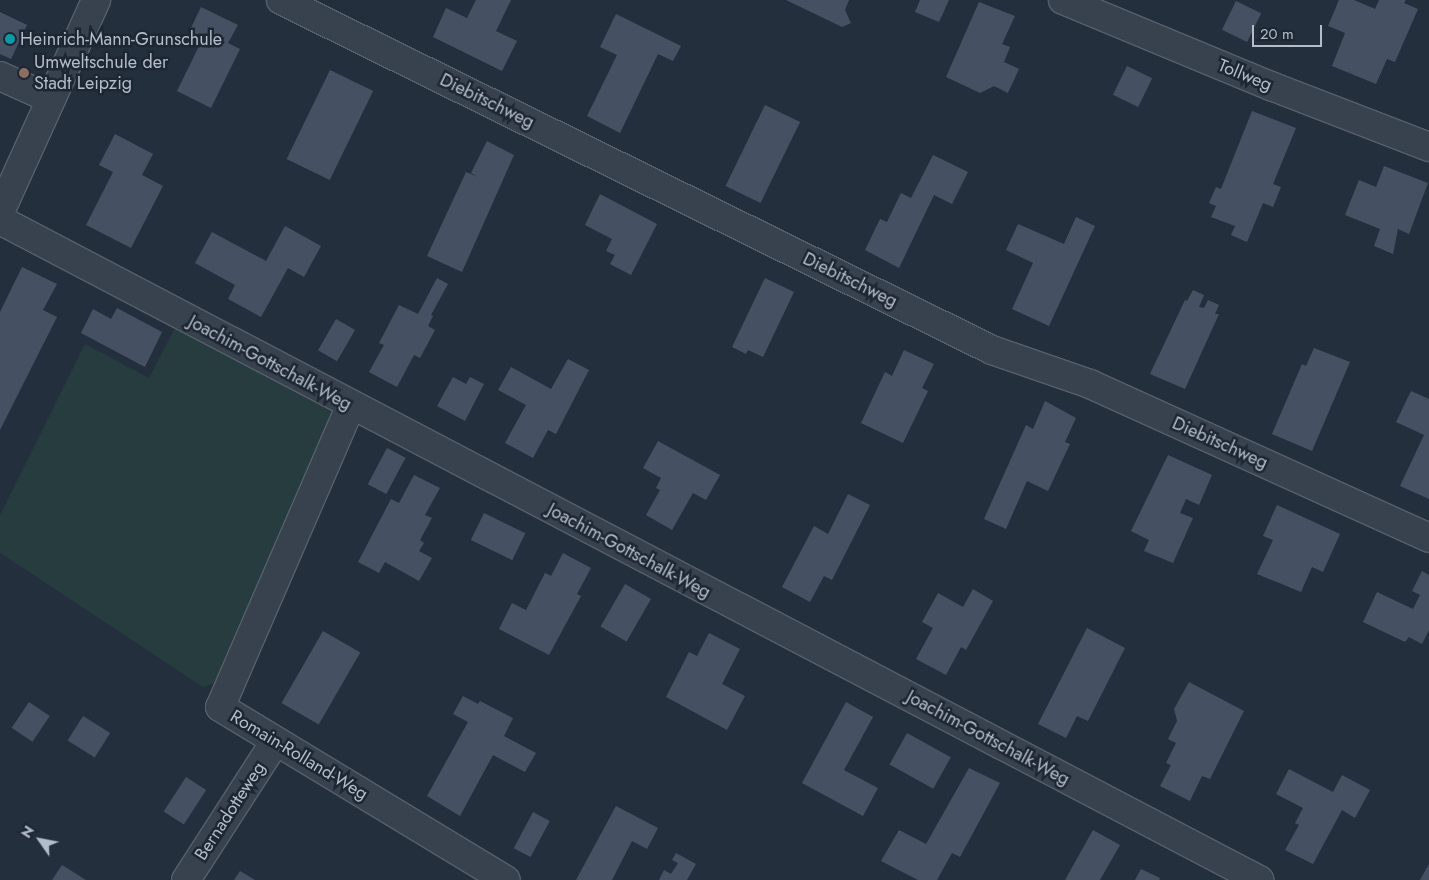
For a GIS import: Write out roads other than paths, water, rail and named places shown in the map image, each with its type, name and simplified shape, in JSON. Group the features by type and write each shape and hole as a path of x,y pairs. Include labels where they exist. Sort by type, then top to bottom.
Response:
{"street":[{"path":"0,212 96,0"},
{"name":"Diebitschweg","path":"281,0 992,350 1090,384 1429,538"},
{"name":"Tollweg","path":"1063,0 1271,86 1429,146"},
{"path":"0,76 51,99"},
{"name":"Joachim-Gottschalk-Weg","path":"0,220 1259,880"},
{"name":"Romain-Rolland-Weg","path":"351,405 220,706 275,742 506,880"},
{"name":"Bernadotteweg","path":"186,880 275,742"}],"place":[{"name":"Heinrich-Mann-Grunschule","path":"10,39"},
{"name":"Umweltschule der Stadt Leipzig","path":"24,73"}]}
